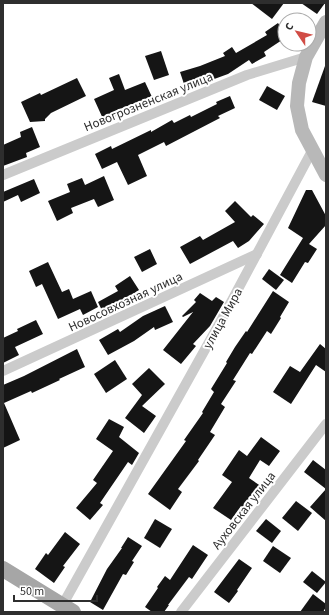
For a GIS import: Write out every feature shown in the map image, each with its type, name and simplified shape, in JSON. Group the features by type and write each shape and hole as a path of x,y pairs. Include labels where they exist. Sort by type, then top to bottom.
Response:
{"main road":[{"path":"326,22 306,57 299,83 297,106 302,130 326,175"},
{"path":"3,569 68,609"}],"street":[{"name":"Новогрозненская улица","path":"3,175 247,75 306,57"},
{"name":"улица Мира","path":"68,609 313,149"},
{"name":"Новосовхозная улица","path":"3,371 257,254"},
{"name":"Ауховская улица","path":"181,612 326,424"}],"building":[{"path":"251,3 284,3 272,19"},
{"path":"301,3 325,3 317,14 317,12 314,12"},
{"path":"277,24 277,43 264,52 266,56 252,64 249,60 228,74 186,90 180,72 225,56 223,53 232,47 236,53 267,35 265,32"},
{"path":"161,51 169,75 154,80 145,56"},
{"path":"326,66 326,106 312,102"},
{"path":"119,74 125,90 145,82 152,97 117,110 119,115 104,121 94,99 114,90 109,78"},
{"path":"77,78 86,96 51,113 45,121 30,122 21,102 40,93 41,95"},
{"path":"267,86 285,96 277,110 259,100"},
{"path":"230,96 235,108 218,116 220,118 166,146 164,142 138,155 147,176 128,185 117,162 102,169 95,154 111,146 112,149 151,130 151,132 172,120 174,123 190,115 191,117 217,104 216,102"},
{"path":"32,127 40,147 26,153 27,157 3,166 3,145 21,137 20,132"},
{"path":"104,176 114,200 98,207 94,199 71,208 73,213 57,221 48,201 70,192 67,184 82,178 85,185"},
{"path":"34,179 40,193 21,202 18,195 3,202 3,192"},
{"path":"306,190 312,190 326,216 326,225 309,244 317,249 308,263 305,262 292,283 280,275 303,238 288,228"},
{"path":"235,201 251,217 253,215 264,224 249,241 238,248 233,241 190,264 180,247 200,236 203,240 235,222 225,211"},
{"path":"150,249 157,264 142,272 134,257"},
{"path":"48,262 62,292 69,289 73,299 91,291 98,307 83,315 80,309 58,319 42,284 36,287 29,271"},
{"path":"269,269 284,280 276,290 262,279"},
{"path":"130,276 139,290 117,304 120,310 105,317 98,302 118,291 115,286"},
{"path":"273,291 289,302 271,334 267,331 252,354 250,353 233,380 236,381 221,404 225,407 210,432 215,435 198,460 199,461 178,489 182,492 170,510 148,494 186,441 184,440 203,413 202,412 214,392 211,389 227,363 226,362"},
{"path":"200,293 212,301 216,297 224,302 210,326 193,344 196,346 181,364 163,350 193,312 183,317 182,316 196,302 194,300"},
{"path":"165,306 173,322 155,330 154,327 134,341 108,355 99,340 118,329 120,332 143,316"},
{"path":"36,320 43,334 15,347 19,355 3,363 3,338"},
{"path":"320,344 326,349 326,372 316,365 291,404 273,392 290,366 300,372"},
{"path":"77,349 85,367 32,393 31,391 4,403 20,440 3,448 3,385"},
{"path":"115,360 127,379 106,393 94,374"},
{"path":"149,368 165,384 142,406 156,416 144,433 125,418 142,395 132,384"},
{"path":"109,419 124,427 119,437 139,453 132,465 128,462 100,503 103,505 90,520 76,508 97,483 93,480 113,451 96,439"},
{"path":"261,437 280,451 269,466 260,460 249,478 265,489 257,500 251,496 243,508 241,506 231,520 213,508 232,482 222,475 239,450 247,456"},
{"path":"313,460 326,470 326,489 304,472"},
{"path":"326,489 326,521 310,507"},
{"path":"296,501 312,513 298,531 282,518"},
{"path":"155,519 172,529 160,548 144,538"},
{"path":"266,519 281,531 272,543 256,531"},
{"path":"65,532 80,544 63,566 65,567 54,583 35,569 46,553 48,555"},
{"path":"128,537 142,546 132,561 134,562 126,575 123,574 103,610 90,602 107,569"},
{"path":"193,545 208,555 192,579 189,577 164,612 152,612 145,607 158,588 157,587 165,576 170,580"},
{"path":"273,546 291,558 280,573 263,561"},
{"path":"239,559 252,568 229,603 214,592"},
{"path":"312,571 326,582 317,593 303,582"},
{"path":"313,594 326,604 323,612 300,612"}]}
